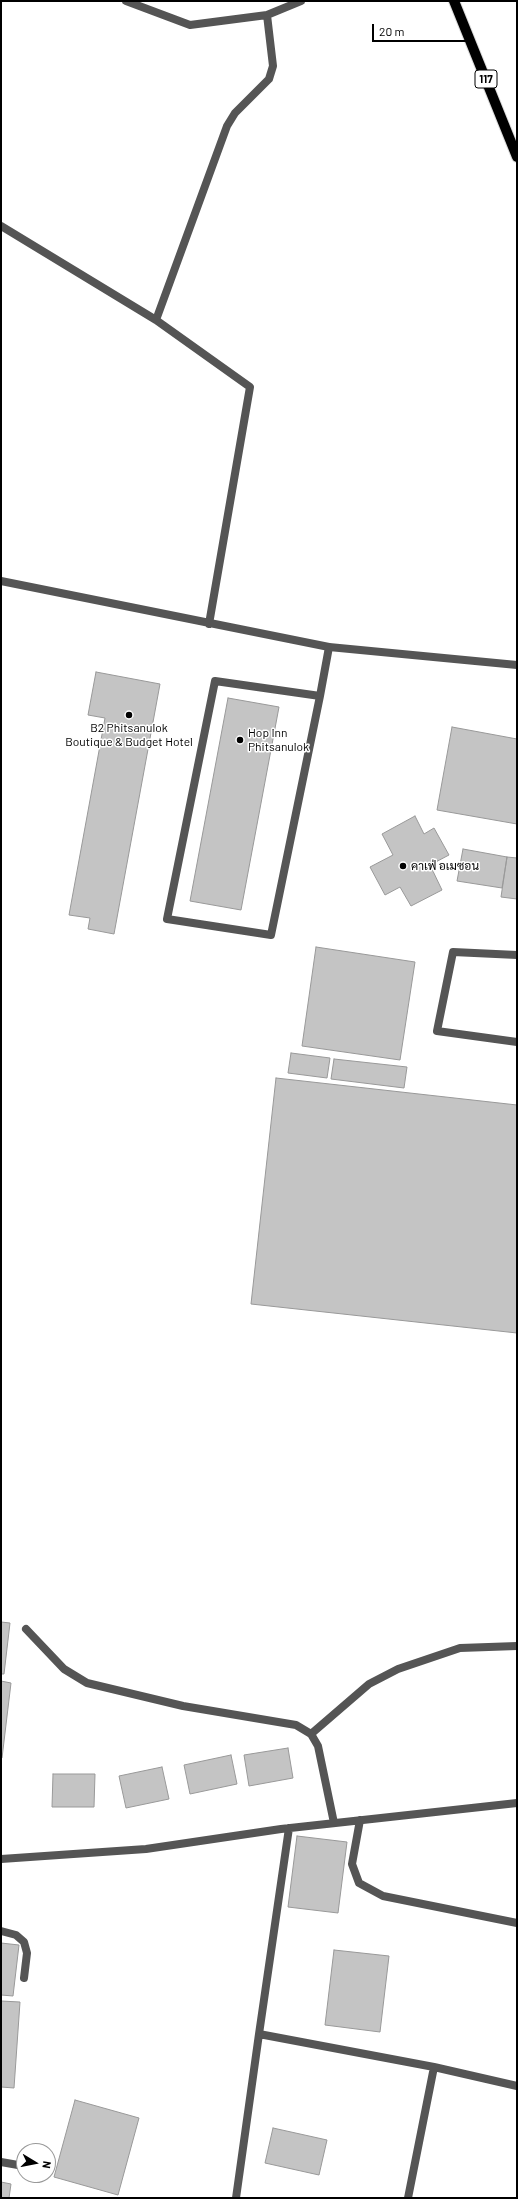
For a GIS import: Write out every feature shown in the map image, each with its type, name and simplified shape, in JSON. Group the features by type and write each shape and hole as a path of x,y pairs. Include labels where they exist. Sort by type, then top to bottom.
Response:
{"main road":[{"name":"117","path":"454,1 517,157"}],"street":[{"path":"126,1 190,24 267,15 301,1"},
{"path":"156,320 227,126 234,113 269,79 273,66 267,15"},
{"path":"1,226 156,320 250,387 209,624"},
{"path":"1,581 329,647 517,665"},
{"path":"320,696 215,680 167,919 271,935 320,696 329,647"},
{"path":"517,955 453,952 437,1031 517,1042"},
{"path":"26,1629 64,1669 87,1683 182,1706 296,1725 311,1734 318,1746 334,1823"},
{"path":"311,1734 369,1684 398,1669 460,1648 517,1646"},
{"path":"1,1859 146,1849 290,1828 517,1804"},
{"path":"360,1820 352,1864 359,1883 383,1896 517,1924"},
{"path":"236,2198 290,1828"},
{"path":"1,1931 16,1935 24,1942 27,1952 24,1978"},
{"path":"259,2034 434,2067 517,2086"},
{"path":"408,2198 434,2067"},
{"path":"1,2162 16,2165"}],"building":[{"path":"96,672 160,684 114,934 88,929 90,918 69,915 105,718 88,715"},
{"path":"228,698 279,707 241,910 190,901"},
{"path":"452,727 517,739 517,824 437,810"},
{"path":"415,816 424,834 434,828 449,855 430,865 442,890 411,906 400,887 385,895 370,867 393,855 382,834"},
{"path":"463,849 507,857 502,888 457,881"},
{"path":"507,857 517,858 517,899 501,897"},
{"path":"316,947 415,962 400,1060 302,1046"},
{"path":"291,1053 330,1058 327,1078 288,1073"},
{"path":"334,1059 407,1067 404,1088 331,1079"},
{"path":"276,1078 517,1105 517,1333 251,1304"},
{"path":"1,1622 10,1623 4,1674 1,1674"},
{"path":"1,1681 11,1683 2,1758 1,1758"},
{"path":"288,1748 293,1778 249,1786 244,1755"},
{"path":"231,1755 237,1784 190,1794 184,1765"},
{"path":"162,1767 169,1799 126,1808 119,1776"},
{"path":"53,1774 95,1774 94,1807 52,1807"},
{"path":"297,1836 347,1842 338,1913 288,1907"},
{"path":"1,1943 19,1945 13,1996 1,1995"},
{"path":"334,1950 389,1956 380,2032 325,2025"},
{"path":"1,2001 20,2002 14,2088 1,2087"},
{"path":"75,2100 139,2118 118,2195 56,2178 56,2170"},
{"path":"273,2128 327,2140 319,2175 265,2163"},
{"path":"1,2182 11,2184 9,2198 1,2198"}],"place":[{"name":"B2 Phitsanulok Boutique & Budget Hotel","path":"129,715"},
{"name":"Hop Inn Phitsanulok","path":"240,740"},
{"name":"คาเฟ่ อเมซอน","path":"403,866"}]}
